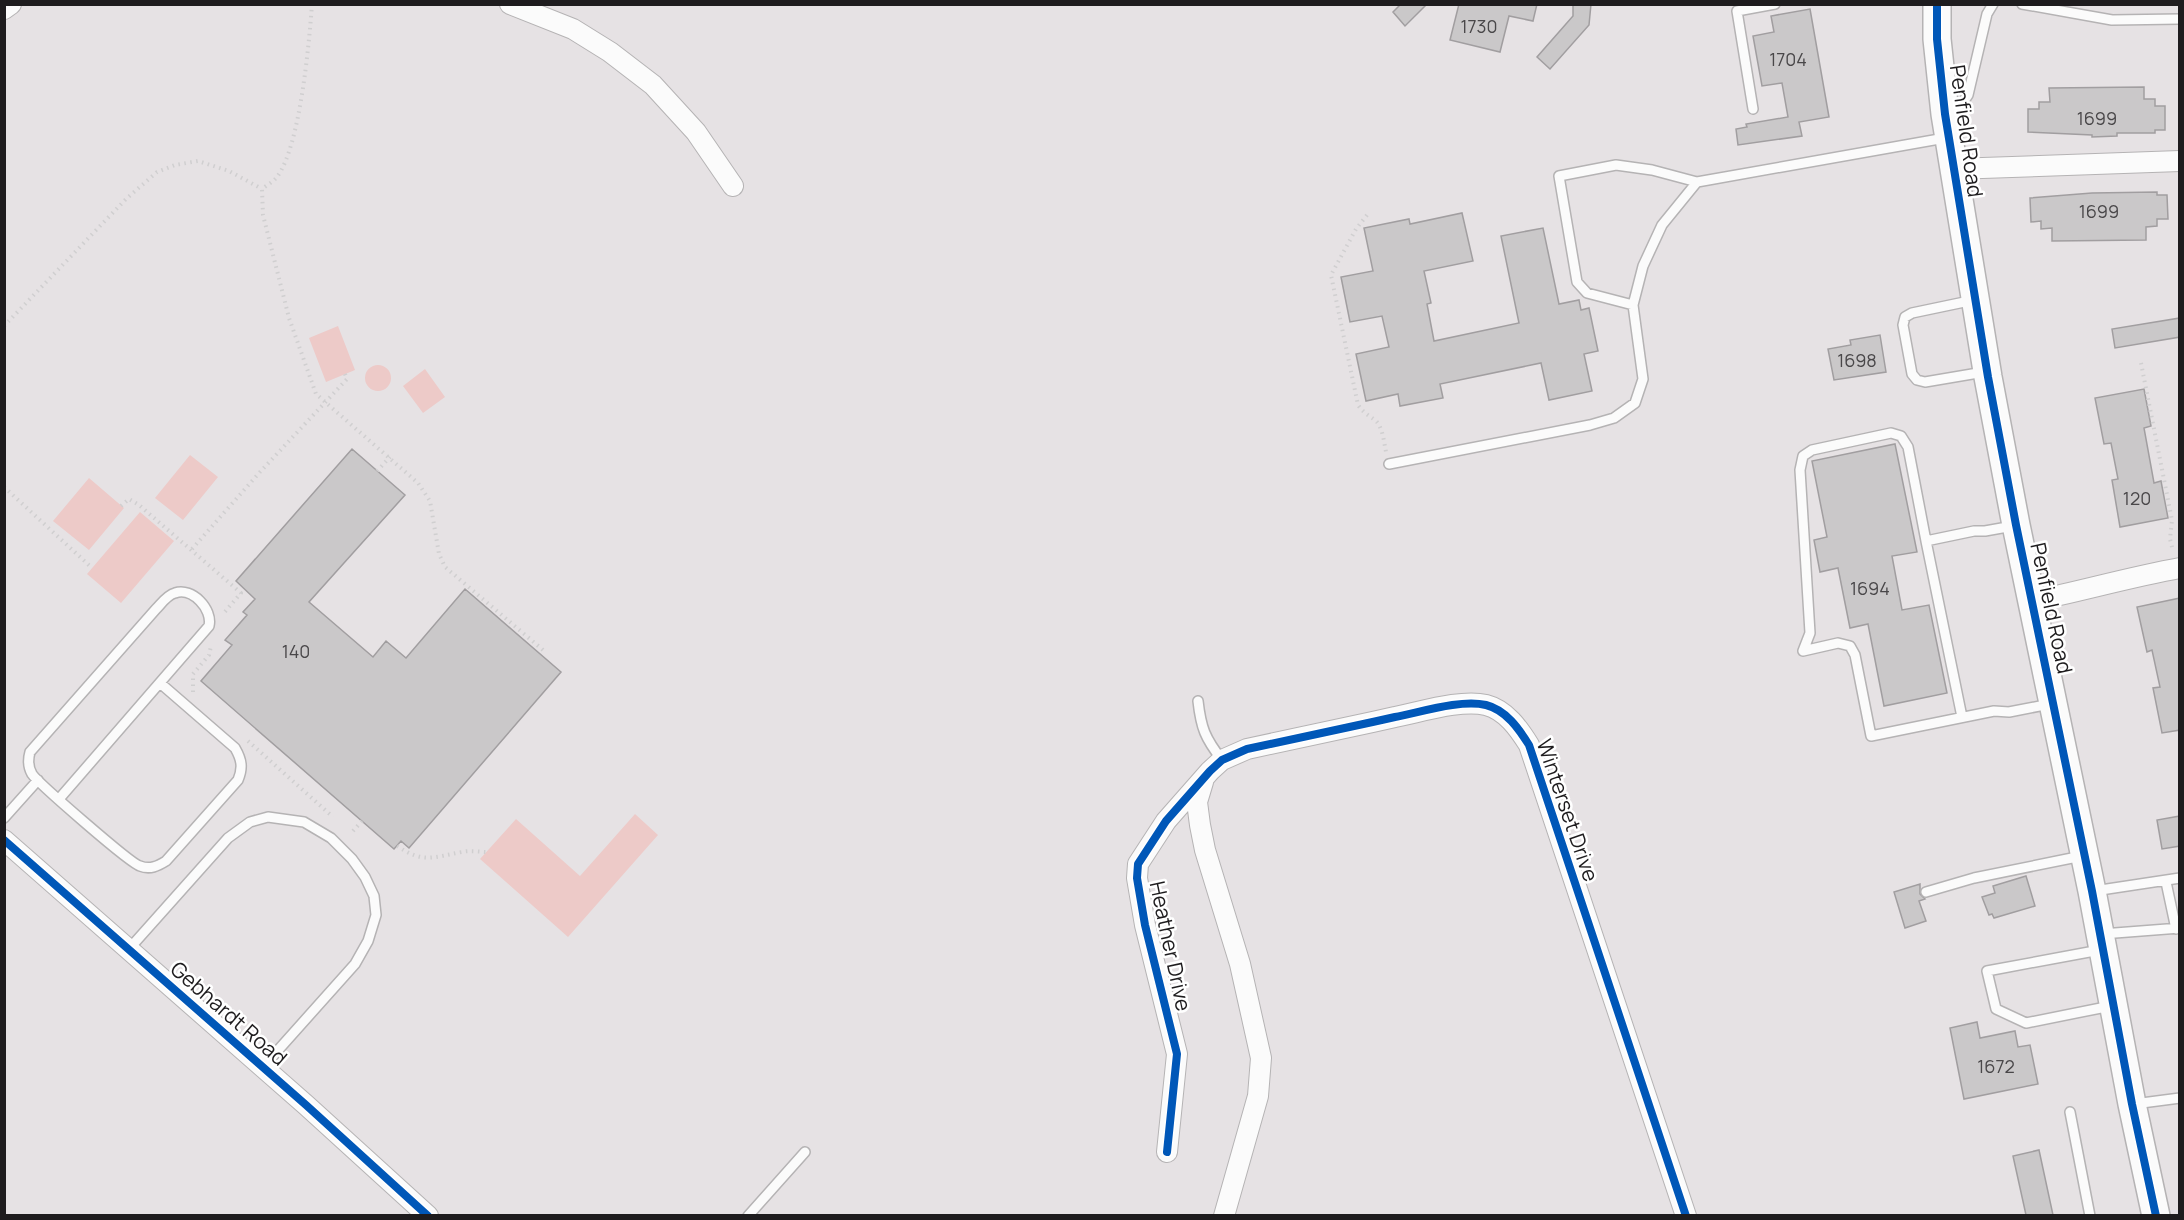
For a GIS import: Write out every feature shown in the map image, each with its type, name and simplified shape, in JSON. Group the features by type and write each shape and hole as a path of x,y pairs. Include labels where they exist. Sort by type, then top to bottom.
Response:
{"street":[{"path":"4,9 11,4"},
{"path":"510,4 573,29 610,52 653,85 696,132 734,186"},
{"name":"Penfield Road","path":"1937,4 1937,39 1946,125 1974,300 2016,525 2156,1215"},
{"path":"1953,169 2180,161"},
{"path":"2032,602 2115,584 2176,561"},
{"name":"Winterset Drive","path":"1216,765 1247,749 1469,704 1487,705 1503,714 1518,727 1529,745 1686,1215"},
{"path":"1216,765 1201,786 1197,802 1200,825 1205,850 1240,964 1261,1058 1258,1096 1224,1215"},
{"name":"Heather Drive","path":"1167,1152 1177,1054 1144,925 1137,878 1138,864 1166,821 1216,765"},
{"name":"Gebhardt Road","path":"4,840 428,1215"}],"lane":[{"path":"1753,109 1737,11 1775,4"},
{"path":"1633,305 1587,293 1577,282 1559,176 1617,165 1652,170 1697,182 1946,125 1968,95 1987,14 1993,4"},
{"path":"2022,4 2112,20 2180,19"},
{"path":"1389,464 1614,418 1635,403 1642,379 1633,305 1643,266 1662,225 1697,182"},
{"path":"1974,300 1912,313 1905,317 1903,325 1912,374 1917,380 1925,382 1987,371"},
{"path":"1962,717 1908,447 1901,436 1891,433 1812,450 1803,456 1800,470 1810,633 1803,651 1838,643 1850,646 1856,655 1871,736 1994,711 2009,712 2053,704"},
{"path":"1926,541 2016,525"},
{"path":"59,799 160,683 210,626 210,618 205,607 193,597 178,592 164,601 30,752 29,766 38,780 59,799 129,860 138,866 148,868 166,861 238,780 242,766 241,757 235,748 160,683"},
{"path":"1198,701 1201,727 1211,745 1216,765"},
{"path":"4,818 38,780"},
{"path":"129,949 228,838 250,822 268,817 304,822 331,838 352,859 365,877 374,897 376,915 371,932 355,964 263,1067"},
{"path":"1926,892 1974,878 2084,856"},
{"path":"2092,891 2166,882 2180,878"},
{"path":"2113,1005 2026,1023 1996,1009 1987,971 2101,942 2178,928 2166,882"},
{"path":"2132,1104 2180,1098"},
{"path":"2070,1112 2090,1215"},
{"path":"748,1215 805,1152"}],"path":[{"path":"262,189 277,178 291,147 300,105 312,4"},
{"path":"4,326 126,199 157,172 175,165 198,161 230,171 262,189"},
{"path":"262,189 263,215 289,318 316,394 418,483 430,501 439,554 445,567 543,650"},
{"path":"1367,215 1356,229 1331,275 1358,405 1366,416 1376,421 1381,430 1389,464"},
{"path":"2141,363 2172,520 2170,539 2176,561"},
{"path":"192,549 347,379 345,374"},
{"path":"377,471 390,457"},
{"path":"4,487 91,567"},
{"path":"121,506 129,499 133,500 241,593 228,608"},
{"path":"192,688 192,691 201,699"},
{"path":"245,738 333,817"},
{"path":"353,831 362,821"},
{"path":"397,846 411,855 433,859 465,851 487,852"}],"shaded area":[{"path":"338,326 355,370 326,382 309,338"},
{"path":"378,365 387,369 391,378 387,387 378,391 369,387 365,378 369,369"},
{"path":"425,369 445,397 423,413 403,386"},
{"path":"190,455 218,477 183,520 155,498"},
{"path":"89,478 124,508 89,550 53,521"},
{"path":"140,512 174,541 121,603 87,574"},
{"path":"635,814 658,835 568,937 480,859 516,819 580,876"}],"building":[{"path":"1401,4 1427,4 1405,26 1393,12"},
{"path":"1459,4 1537,4 1533,21 1509,16 1500,52 1450,40"},
{"path":"1573,4 1591,4 1589,25 1550,69 1537,57 1573,16"},
{"path":"1810,9 1829,117 1799,122 1802,136 1738,145 1736,129 1747,127 1746,124 1788,117 1782,83 1762,86 1753,36 1774,32 1771,16"},
{"path":"2144,87 2144,99 2155,99 2155,106 2165,106 2165,130 2155,130 2155,133 2117,133 2117,136 2092,137 2092,135 2028,132 2028,109 2039,109 2039,102 2050,102 2049,88"},
{"path":"2157,192 2157,195 2167,195 2168,219 2157,219 2157,226 2146,227 2146,240 2052,241 2052,228 2041,229 2041,221 2031,222 2030,198 2092,193"},
{"path":"1462,213 1473,261 1424,271 1431,303 1427,304 1434,341 1519,323 1501,236 1543,228 1559,304 1579,300 1581,310 1589,308 1598,351 1584,354 1592,391 1549,400 1541,363 1440,384 1443,398 1400,406 1398,394 1366,401 1356,354 1389,347 1382,316 1350,322 1341,277 1373,271 1364,228 1409,219 1410,224"},
{"path":"2180,318 2180,337 2115,348 2112,329"},
{"path":"1880,335 1886,372 1834,380 1828,349 1851,345 1850,340"},
{"path":"2144,389 2151,426 2144,428 2154,483 2161,481 2168,518 2120,527 2112,480 2118,479 2111,443 2104,444 2095,398"},
{"path":"1895,444 1917,552 1892,556 1902,610 1929,605 1947,693 1884,706 1868,624 1850,628 1838,568 1820,572 1814,540 1827,537 1812,461"},
{"path":"352,449 405,495 309,602 373,657 386,641 406,658 465,589 561,672 409,848 401,841 394,849 201,681 232,645 225,640 247,615 243,612 255,599 236,581"},
{"path":"2180,598 2180,730 2162,733 2153,688 2160,687 2152,650 2147,652 2137,607"},
{"path":"2180,816 2180,846 2162,849 2157,820"},
{"path":"2026,876 2035,906 1994,918 1992,914 1989,915 1982,897 1995,893 1993,886"},
{"path":"1920,884 1920,894 1925,899 1919,901 1926,921 1905,928 1894,892"},
{"path":"1977,1022 1980,1038 2015,1031 2018,1047 2030,1045 2038,1084 1964,1099 1950,1028"},
{"path":"2039,1150 2053,1215 2026,1215 2013,1156"}],"cycle path":[{"path":"1937,4 1937,39 1945,114 1988,377 2156,1216"},
{"path":"1167,1152 1177,1054 1145,925 1137,878 1138,864 1166,821 1222,760 1247,749 1441,707 1465,704 1486,705 1506,716 1529,745 1686,1216"},
{"path":"4,840 306,1105 428,1216"}]}
